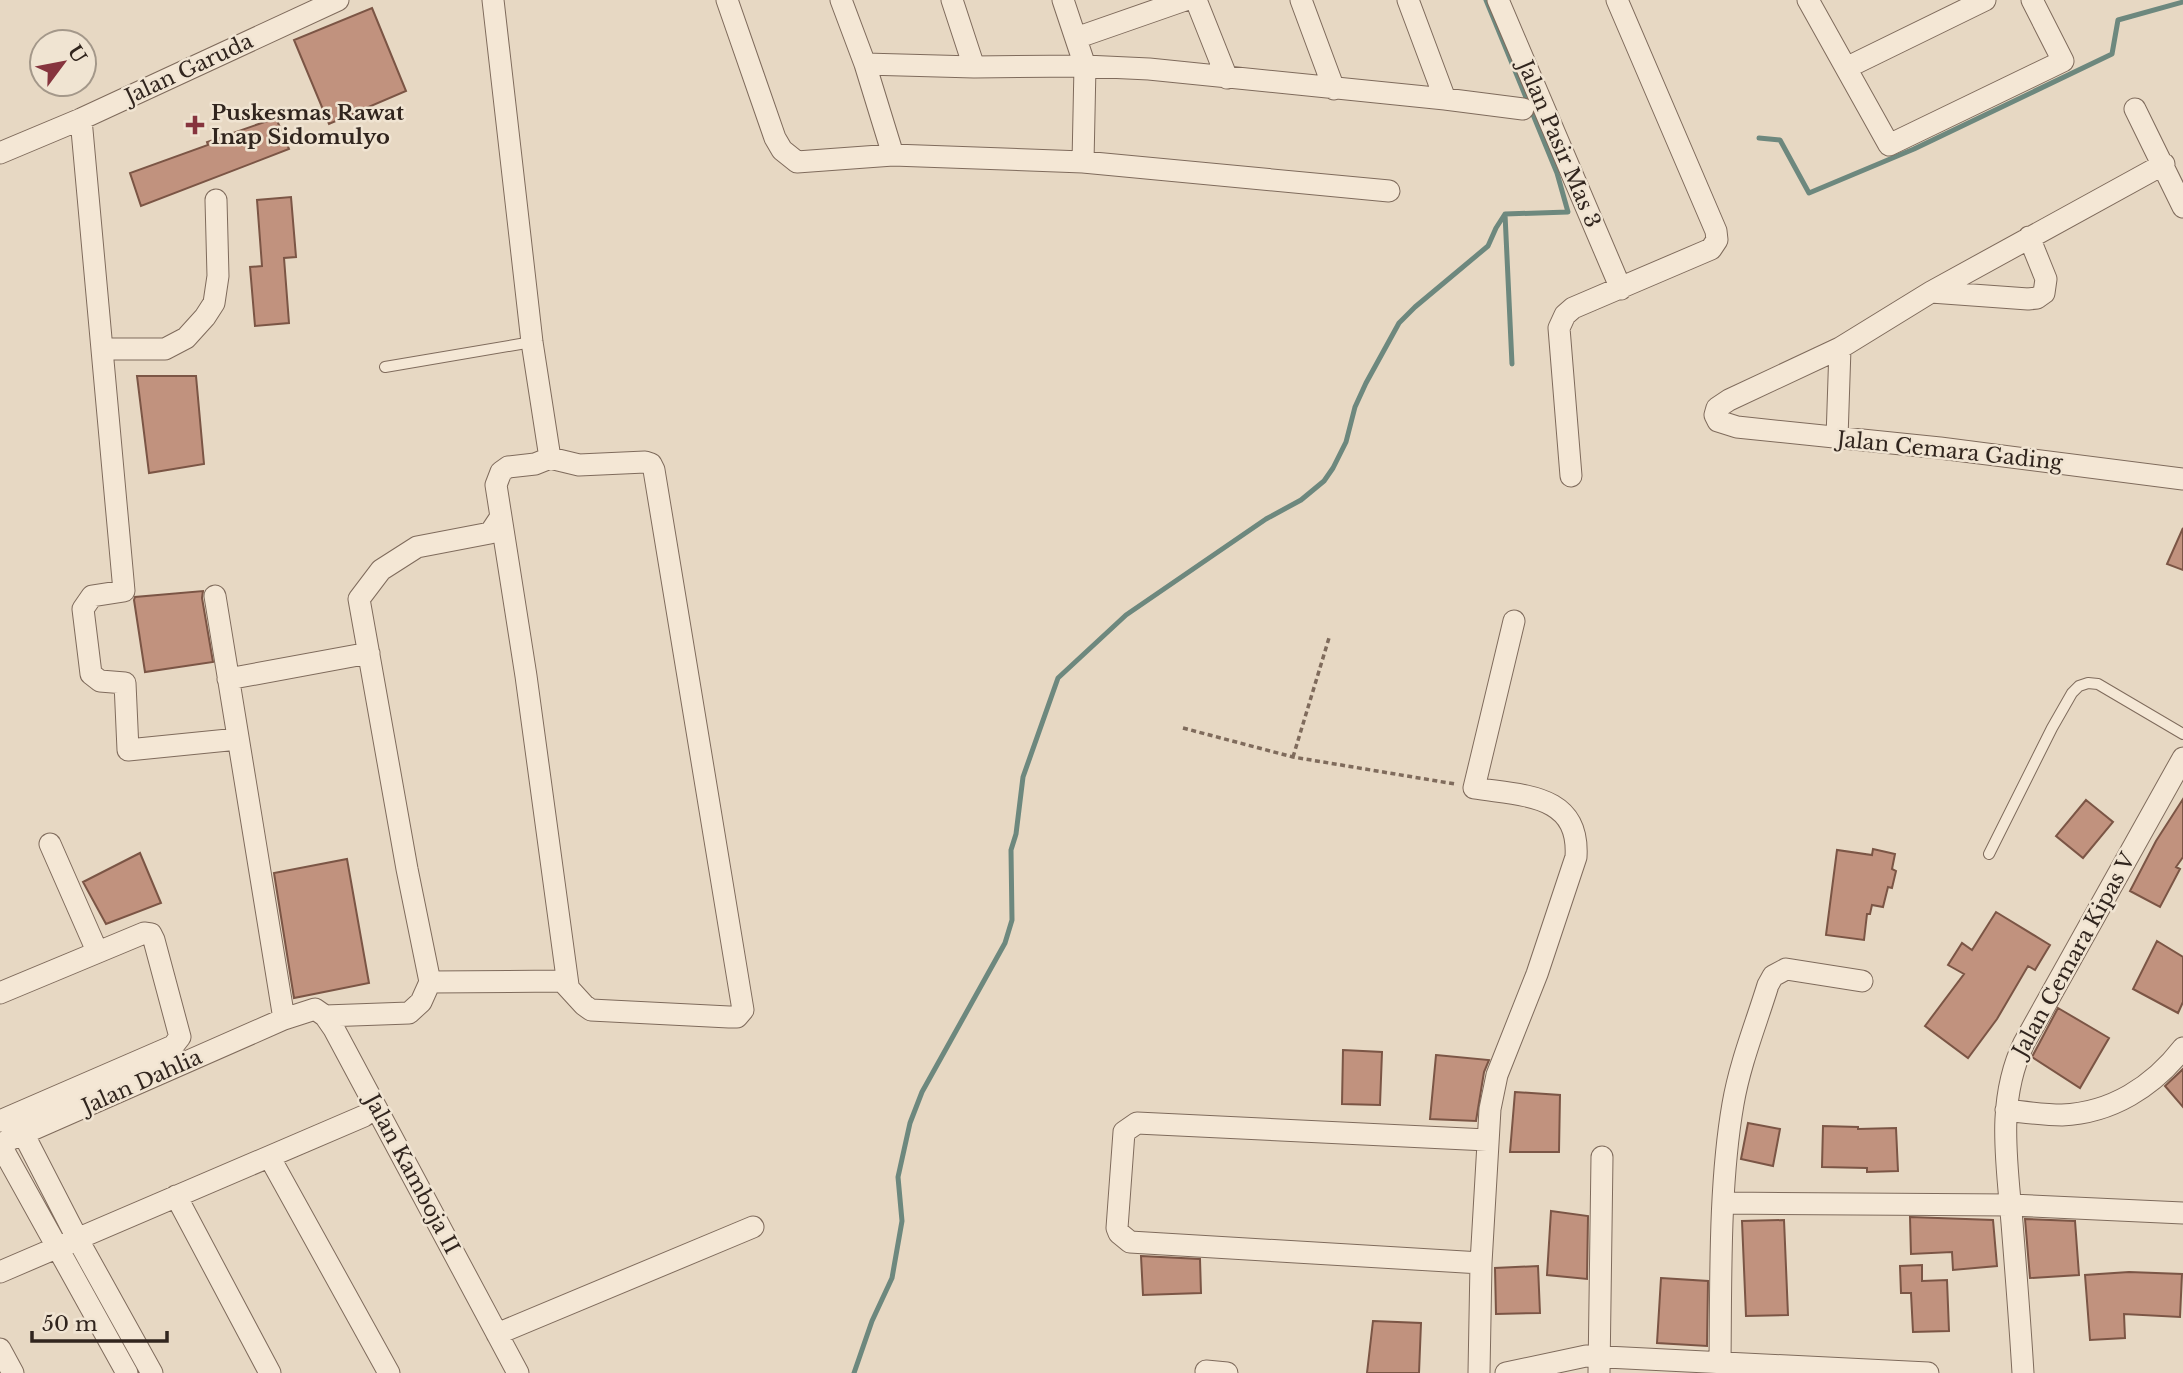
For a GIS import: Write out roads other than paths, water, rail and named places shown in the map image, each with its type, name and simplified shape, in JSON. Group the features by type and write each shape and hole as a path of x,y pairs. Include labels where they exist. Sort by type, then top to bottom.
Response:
{"street":[{"name":"Jalan Garuda","path":"0,153 81,119 338,0"},
{"path":"493,0 532,342 550,458"},
{"path":"727,0 770,125 782,150 797,162 893,155 1083,162 1389,191"},
{"path":"841,0 865,64 893,155"},
{"path":"951,0 974,67"},
{"path":"1063,0 1085,66 1083,162"},
{"path":"1076,38 1185,0"},
{"path":"1196,0 1227,78"},
{"path":"1301,0 1334,89"},
{"path":"1408,0 1445,99"},
{"name":"Jalan Pasir Mas 3","path":"1498,0 1620,289"},
{"path":"1571,476 1559,328 1565,315 1573,308 1711,248 1715,245 1717,236 1617,0"},
{"path":"1808,0 1889,145 2063,61 2032,0"},
{"path":"1846,68 1985,0"},
{"path":"865,64 1149,69 1523,109"},
{"path":"2135,109 2164,163 2183,207"},
{"path":"81,119 124,591 92,596 83,610 91,674 100,681 125,683 128,750 238,739"},
{"path":"1837,439 1840,348 1931,292 2164,163"},
{"path":"102,349 165,349 186,338 205,317 214,303 218,276 216,200"},
{"path":"1931,292 2037,298 2044,293 2046,279 2029,237"},
{"name":"Jalan Cemara Gading","path":"1840,348 1722,404 1715,415 1718,421 1737,428 1940,448 2183,479"},
{"path":"430,982 562,981 584,1006 591,1010 737,1017 743,1010 654,470 651,464 645,462 579,465 550,458 535,464 514,465 501,471 496,485 526,676 568,985"},
{"path":"215,596 284,1019 315,1009 325,1016 409,1013 421,1002 430,982 359,599 381,570 417,547 490,533 500,518"},
{"path":"1479,1373 1481,1263 1490,1109 1497,1075 1537,974 1576,857 1577,839 1572,824 1558,808 1536,799 1474,788 1514,621"},
{"path":"228,679 369,653"},
{"name":"Jalan Cemara Kipas V","path":"2023,1373 2005,1138 2009,1083 2024,1043 2183,758"},
{"path":"50,844 97,951"},
{"path":"0,993 138,934 151,934 155,940 180,1037 178,1041 0,1121"},
{"path":"1720,1362 1724,1203 1730,1125 1738,1081 1768,985 1779,972 1793,969 1862,981"},
{"name":"Jalan Kamboja II","path":"325,1016 518,1373"},
{"name":"Jalan Dahlia","path":"0,1144 284,1019"},
{"path":"2006,1110 2060,1115 2104,1108 2148,1083 2169,1067 2183,1048"},
{"path":"0,1272 364,1116"},
{"path":"1481,1263 1130,1242 1117,1228 1124,1132 1137,1124 1487,1140"},
{"path":"23,1133 77,1238 152,1373"},
{"path":"0,1144 127,1373"},
{"path":"1598,1365 1602,1157"},
{"path":"271,1158 389,1373"},
{"path":"176,1196 270,1373"},
{"path":"1724,1203 2011,1205 2183,1213"},
{"path":"497,1334 753,1227"},
{"path":"0,1349 13,1373"},
{"path":"1506,1373 1561,1361 1598,1365 1720,1362 1928,1373"},
{"path":"1206,1371 1227,1373"}],"lane":[{"path":"386,367 532,342"},
{"path":"1989,854 2052,728 2072,693 2079,686 2098,684 2183,734"}],"waterway":[{"path":"854,1373 872,1321 892,1278 902,1221 898,1177 910,1123 922,1092 1005,943 1012,920 1011,850 1016,834 1023,777 1058,678 1126,615 1266,519 1301,500 1324,481 1346,442 1355,407 1366,383 1399,323 1488,246 1505,214 1568,212 1557,173 1486,0"},
{"path":"1759,138 1780,140 1809,193 1914,149 2112,54 2118,20 2183,2"},
{"path":"1505,214 1512,364"}],"place":[{"name":"Puskesmas Rawat Inap Sidomulyo","path":"195,125"}]}
